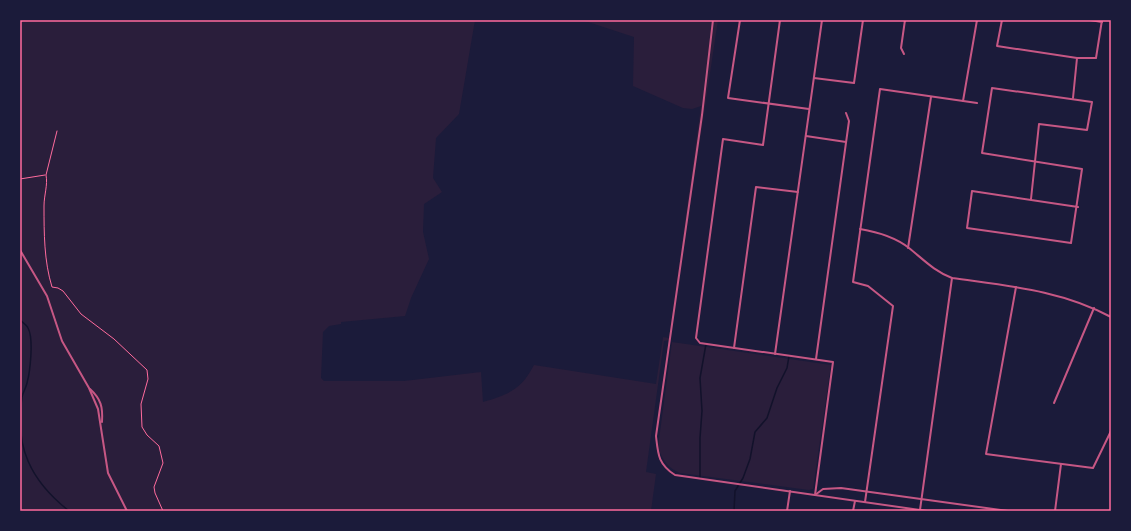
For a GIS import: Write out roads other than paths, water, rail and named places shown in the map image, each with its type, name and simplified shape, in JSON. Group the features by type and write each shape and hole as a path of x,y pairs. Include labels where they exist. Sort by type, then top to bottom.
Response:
{"street":[{"path":"714,20 702,115 656,436 659,458 666,470 675,475 927,511"},
{"path":"740,20 728,98 809,110"},
{"path":"780,20 763,145 723,139 696,338 700,343 834,362 815,495"},
{"path":"775,354 822,20"},
{"path":"814,78 854,84 863,20"},
{"path":"904,54 901,48 905,20"},
{"path":"963,101 977,20"},
{"path":"1002,20 997,46 1077,58 1096,58 1102,21 1090,20"},
{"path":"1072,98 1077,58"},
{"path":"1031,199 1035,162 1039,124 1087,130 1092,102 992,88 982,153 1035,162 1082,169 1078,207 1071,243 967,228 972,191 1078,207"},
{"path":"865,502 892,306 868,286 853,282 880,89 977,103"},
{"path":"908,248 931,96"},
{"path":"816,359 846,142 848,121 846,113"},
{"path":"806,136 846,142"},
{"path":"734,348 756,187 798,192"},
{"path":"860,229 885,235 908,248 935,270 952,278 1016,287 1062,296 1095,308 1111,317"},
{"path":"20,250 47,296 62,341 89,388 98,409 102,425 108,472 127,511"},
{"path":"920,511 952,278"},
{"path":"1016,287 986,454 1093,468 1111,432"},
{"path":"1054,403 1095,308"},
{"path":"89,388 100,401 103,411 102,425"},
{"path":"1055,511 1061,464"},
{"path":"815,495 823,489 830,488 1008,511"},
{"path":"788,511 790,491"},
{"path":"853,511 855,501"}],"lane":[{"path":"20,22 24,20"}],"waterway":[{"path":"20,320 28,328 31,340 31,356 27,385 22,397 20,415 23,447 28,462 44,488 69,511"},
{"path":"700,478 702,411 700,378 706,344"},
{"path":"734,511 735,491 743,478 750,459 755,432 767,418 777,388 787,368 789,356"}]}
